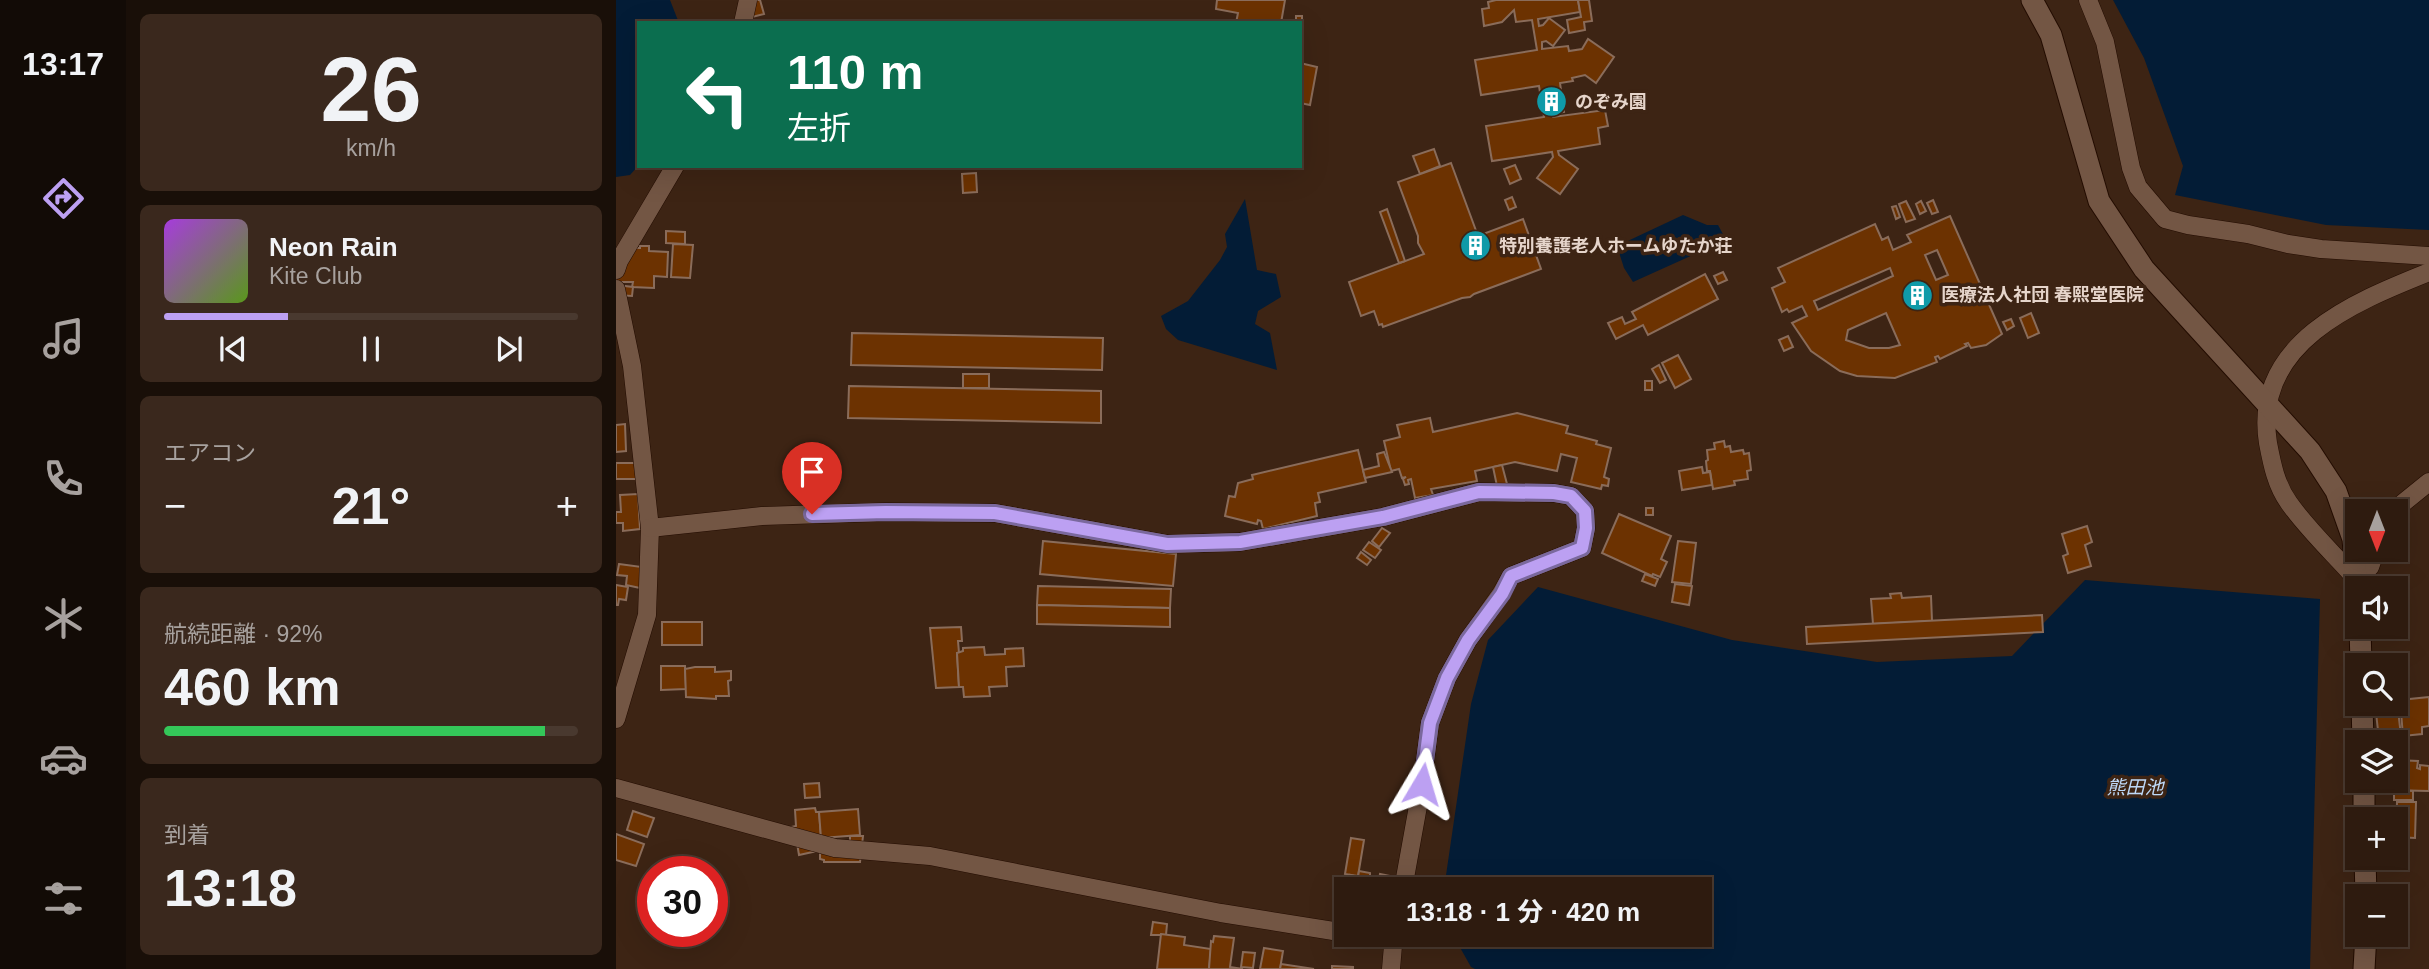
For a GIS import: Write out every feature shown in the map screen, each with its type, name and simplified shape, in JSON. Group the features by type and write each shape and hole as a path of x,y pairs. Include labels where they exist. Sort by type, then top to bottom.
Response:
{"street":[{"path":"743,21 748,0"},
{"path":"2032,0 2051,35 2099,201 2144,269 2309,451 2336,491 2353,539 2356,576"},
{"path":"2088,0 2105,42 2131,169 2138,187 2165,219 2310,247 2429,256"},
{"path":"616,270 674,168"},
{"path":"2350,576 2288,502 2273,471 2266,430 2268,396 2278,374 2295,350 2323,322 2378,292 2429,272"},
{"path":"616,289 632,366 650,528 647,615 616,719"},
{"path":"2408,499 2429,482"},
{"path":"650,528 762,516 886,512 995,513 1167,544 1240,542 1383,517 1479,492 1554,493 1571,496 1585,511 1586,528 1582,548 1511,576 1502,594 1468,640 1447,678 1430,723 1422,784 1404,877"},
{"path":"616,788 835,848 930,856 1221,913 1334,931"},
{"path":"1391,969 1392,947"},
{"path":"2364,969 2365,947"}],"water":[{"path":"616,0 670,0 678,21 637,21 637,167 630,175 616,177"},
{"path":"2113,0 2429,0 2429,230 2326,225 2175,195 2183,166 2144,58"},
{"path":"1245,199 1257,270 1276,274 1281,297 1258,311 1255,324 1270,333 1277,370 1178,340 1166,329 1161,316 1188,301 1220,260 1227,247 1225,234"},
{"path":"1683,215 1707,225 1718,225 1724,236 1715,245 1633,282 1624,268 1617,246"},
{"name":"熊田池","path":"2085,580 2320,599 2310,969 1475,969 1471,967 1460,947 1712,947 1712,877 1446,877 1471,704 1488,640 1538,587 1732,640 1877,662 2012,656"}],"building":[{"path":"746,0 760,0 764,14 748,18"},
{"path":"1217,0 1285,0 1281,21 1236,21 1238,13 1216,9"},
{"name":"のぞみ園","path":"1578,0 1580,12 1538,19 1539,26 1549,18 1565,30 1553,46 1546,41 1542,42 1542,49 1568,46 1569,51 1582,49 1588,39 1614,57 1596,83 1585,75 1560,83 1564,112 1552,114 1553,117 1605,110 1608,126 1598,128 1600,144 1558,151 1559,155 1578,169 1560,194 1537,178 1553,157 1552,152 1492,161 1486,126 1544,117 1539,86 1481,95 1475,60 1537,50 1532,20 1516,22 1514,10 1502,22 1484,26 1482,9 1489,8 1488,2"},
{"path":"1578,0 1589,0 1592,21 1584,22 1585,30 1569,33 1567,20 1581,17"},
{"path":"1302,63 1317,67 1310,105 1302,103"},
{"path":"1434,149 1440,166 1420,174 1413,156"},
{"name":"特別養護老人ホームゆたか荘","path":"1451,163 1478,236 1523,219 1541,269 1383,327 1382,324 1379,325 1374,311 1361,316 1349,282 1424,254 1398,182"},
{"path":"1515,165 1521,179 1510,184 1504,169"},
{"path":"976,173 977,192 963,193 962,174"},
{"path":"1512,197 1516,207 1509,210 1505,200"},
{"path":"1933,200 1938,212 1932,214 1927,203"},
{"path":"1906,201 1915,219 1906,222 1899,204"},
{"path":"1921,201 1926,211 1920,214 1916,204"},
{"path":"1896,206 1900,217 1896,219 1892,207"},
{"path":"1387,209 1405,261 1399,263 1380,212"},
{"name":"医療法人社団 春熙堂医院","path":"1950,216 2002,334 1986,345 1971,348 1968,343 1965,344 1967,346 1940,359 1935,357 1937,362 1895,378 1857,376 1840,371 1811,351 1792,323 1807,316 1802,306 1782,312 1772,288 1785,282 1778,268 1875,224 1882,240 1888,237 1893,250 1911,242 1907,235","holes":["1937,250 1948,275 1936,280 1925,255","1890,268 1893,276 1818,310 1814,301","1886,313 1900,345 1869,348 1846,340 1848,330"]},
{"path":"666,231 685,232 685,244 666,243"},
{"path":"673,244 693,245 690,278 671,277"},
{"path":"640,246 649,246 649,251 668,252 667,277 654,276 654,288 632,287 633,282 616,282 616,256"},
{"path":"1723,272 1727,280 1718,284 1714,276"},
{"path":"1705,274 1718,299 1648,335 1643,325 1616,339 1608,323 1622,317 1625,324 1636,319 1632,312"},
{"path":"616,285 633,287 632,296 616,295"},
{"path":"2031,313 2039,333 2028,338 2020,318"},
{"path":"2011,319 2014,326 2007,330 2003,322"},
{"path":"852,333 1103,338 1102,370 851,365"},
{"path":"1788,336 1793,347 1784,351 1779,340"},
{"path":"1678,355 1691,379 1675,388 1662,363"},
{"path":"1659,365 1666,380 1660,383 1652,369"},
{"path":"963,374 989,374 989,388 963,388"},
{"path":"1645,381 1652,381 1652,390 1645,390"},
{"path":"849,386 1101,391 1101,423 848,418"},
{"path":"1517,413 1568,426 1566,433 1597,441 1596,444 1611,448 1604,477 1609,479 1608,486 1602,485 1601,489 1571,482 1577,458 1561,454 1557,471 1515,462 1475,471 1477,481 1431,489 1433,495 1415,498 1411,479 1408,480 1409,484 1405,485 1403,479 1406,477 1402,478 1399,469 1391,471 1384,441 1400,437 1397,425 1430,418 1433,432"},
{"path":"625,424 626,451 616,452 616,425"},
{"path":"1724,441 1725,447 1730,446 1731,452 1743,450 1744,454 1749,453 1751,470 1747,471 1748,479 1734,481 1735,485 1713,489 1710,471 1707,471 1707,450 1715,449 1714,443"},
{"path":"1358,450 1366,482 1318,493 1320,502 1315,503 1317,516 1263,529 1261,521 1258,520 1257,524 1225,516 1229,496 1235,497 1238,483 1253,479 1252,475"},
{"path":"1384,452 1392,472 1365,478 1363,470 1379,466 1377,454"},
{"path":"616,463 640,463 640,479 616,479"},
{"path":"1502,465 1507,484 1497,486 1493,467"},
{"path":"1702,467 1703,473 1710,472 1712,485 1682,490 1679,471"},
{"path":"638,494 640,529 623,531 623,523 616,523 616,512 621,512 620,495"},
{"path":"1646,508 1653,508 1653,515 1646,515"},
{"path":"1619,514 1671,536 1661,559 1667,562 1660,577 1653,574 1652,576 1602,553"},
{"path":"2087,526 2092,542 2085,545 2091,566 2068,573 2063,556 2068,554 2062,534"},
{"path":"1382,528 1390,533 1379,547 1372,541"},
{"path":"1043,541 1176,554 1173,586 1040,574"},
{"path":"1678,541 1696,543 1691,584 1672,582"},
{"path":"1369,542 1381,550 1375,558 1363,550"},
{"path":"1361,552 1371,560 1367,565 1357,558"},
{"path":"619,564 642,567 640,588 626,585 627,576 617,575"},
{"path":"1645,574 1658,579 1655,586 1642,581"},
{"path":"1675,584 1692,586 1689,605 1672,602"},
{"path":"616,585 628,587 626,600 619,599 618,605 616,605"},
{"path":"1038,586 1171,589 1170,608 1037,605"},
{"path":"1901,593 1902,598 1931,596 1932,621 1873,624 1871,599 1891,598 1890,594"},
{"path":"1037,605 1170,608 1170,627 1037,624"},
{"path":"2042,615 2043,632 1807,644 1806,627"},
{"path":"662,622 702,622 702,645 662,645"},
{"path":"961,627 962,641 958,641 957,653 959,687 936,688 930,628"},
{"path":"984,647 985,655 1005,654 1005,649 1023,648 1024,666 1006,667 1007,686 989,687 990,696 964,697 963,687 959,687 957,653 963,651 963,648"},
{"path":"661,666 685,666 686,689 661,690"},
{"path":"715,667 715,672 731,671 731,680 728,681 729,696 716,696 716,699 686,697 685,669"},
{"path":"2429,697 2429,726 2422,727 2422,734 2408,735 2408,730 2402,730 2401,716 2408,716 2408,699"},
{"path":"2376,716 2399,716 2400,730 2378,730"},
{"path":"2408,761 2418,761 2417,768 2420,769 2420,765 2429,766 2429,791 2408,790"},
{"path":"819,783 820,797 805,798 804,784"},
{"path":"2413,791 2413,800 2394,800 2394,793"},
{"path":"2397,802 2416,802 2415,838 2408,838 2408,807 2397,807"},
{"path":"815,808 816,812 819,812 822,850 799,855 791,827 796,826 795,810"},
{"path":"858,809 860,835 821,838 819,812"},
{"path":"633,811 654,818 647,837 627,830"},
{"path":"616,834 644,844 640,856 637,856 636,866 616,860"},
{"path":"850,836 863,836 860,862 824,862 820,859 820,852 850,847"},
{"path":"1351,838 1364,840 1358,876 1345,874"},
{"path":"1359,871 1370,873 1370,877 1358,877"},
{"path":"1153,922 1167,924 1166,935 1151,935"},
{"path":"1161,934 1185,937 1184,945 1211,949 1209,969 1157,969"},
{"path":"1214,936 1234,938 1230,967 1243,969 1209,969 1211,941 1213,942"},
{"path":"1264,948 1283,951 1280,969 1260,969"},
{"path":"1243,952 1255,953 1253,968 1241,967"},
{"path":"1281,964 1314,969 1280,969"},
{"path":"1332,966 1353,967 1353,969 1332,969"}],"place":[{"name":"のぞみ園","path":"1552,102"},
{"name":"特別養護老人ホームゆたか荘","path":"1476,246"},
{"name":"医療法人社団 春熙堂医院","path":"1918,295"}],"route":[{"path":"812,514 995,513 1167,544 1240,542 1383,517 1479,492 1554,493 1571,496 1585,511 1586,528 1582,548 1511,576 1502,594 1468,640 1447,678 1430,723 1422,784"}]}
